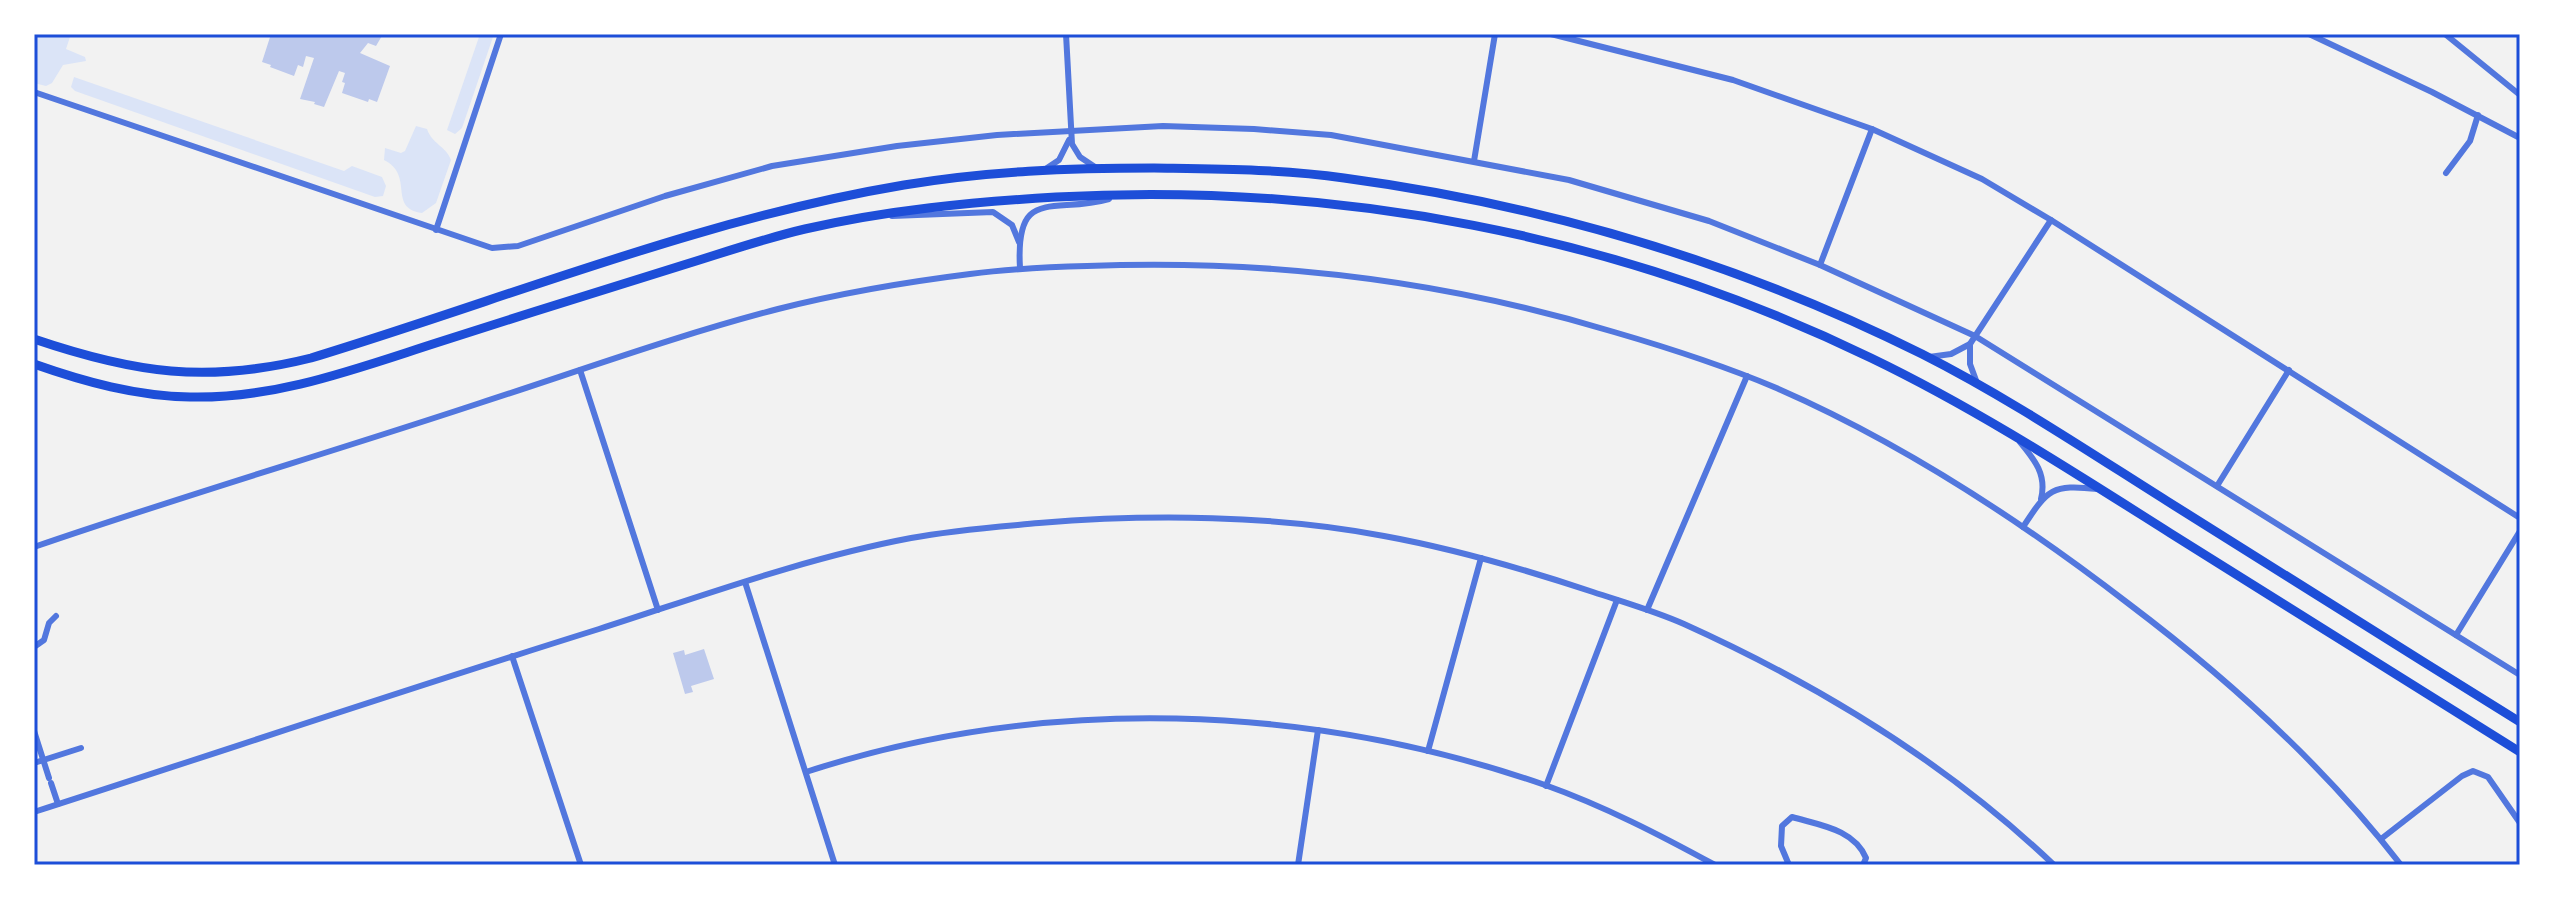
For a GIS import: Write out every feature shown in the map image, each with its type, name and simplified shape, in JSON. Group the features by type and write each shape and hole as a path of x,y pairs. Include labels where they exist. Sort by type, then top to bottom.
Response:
{"main road":[{"path":"34,339 104,362 144,369 196,374 264,368 322,355 752,217 910,184 1045,170 1099,168 1216,169 1340,177 1561,219 1629,237 1815,304 1928,357 2037,419 2520,722"},
{"path":"34,364 92,383 147,393 189,397 275,391 320,380 773,238 881,214 998,200 1123,193 1269,196 1362,206 1462,222 1557,243 1720,293 1802,326 1951,399 2016,436 2520,752"}],"street":[{"path":"436,230 501,34"},
{"path":"1045,170 1064,153 1070,134 1066,34"},
{"path":"1474,161 1495,34"},
{"path":"1551,34 1733,80 1872,129 1982,179 2520,518"},
{"path":"2309,34 2520,138"},
{"path":"2445,34 2520,95"},
{"path":"34,92 492,248 518,246 678,192 772,166 897,146 1163,126 1331,135 1474,161 1615,192 1709,221 1820,265 1975,336 2520,675"},
{"path":"2446,173 2470,141 2478,115"},
{"path":"1820,265 1872,129"},
{"path":"1070,134 1080,157 1099,168"},
{"path":"1020,268 1019,242 1024,224 1038,210 1045,206 1103,201 1123,193"},
{"path":"881,214 901,217 993,212 1012,225 1019,242"},
{"path":"1928,357 1951,354 1970,344 2051,220"},
{"path":"34,547 580,370 815,300 1020,268 1152,263 1226,264 1423,285 1570,318 1682,351 1828,412 1908,455 2023,527 2160,627 2230,686 2363,818 2401,865"},
{"path":"1970,344 1970,364 1978,385"},
{"path":"580,370 658,610"},
{"path":"2217,486 2289,370"},
{"path":"1647,610 1747,376"},
{"path":"2016,436 2039,468 2043,483 2041,499 2023,527"},
{"path":"2041,499 2063,487 2101,490"},
{"path":"34,812 804,564 908,539 965,530 1095,519 1149,518 1276,522 1380,535 1516,566 1647,610 1683,624 1850,711 1948,776 2054,865"},
{"path":"2456,635 2520,531"},
{"path":"1428,751 1481,558"},
{"path":"745,582 835,865"},
{"path":"1546,786 1617,600"},
{"path":"34,647 44,640 49,623 56,616"},
{"path":"512,656 581,865"},
{"path":"806,772 845,759 930,739 1059,721 1145,718 1211,720 1318,730 1428,751 1546,786 1652,830 1715,865"},
{"path":"1298,865 1318,730"},
{"path":"34,731 58,804"},
{"path":"34,763 81,748"},
{"path":"2381,839 2462,776 2473,771 2488,777 2520,823"},
{"path":"1789,865 1781,846 1782,826 1792,817 1833,828 1861,846 1866,858 1863,865"}],"shaded area":[{"path":"34,34 71,34 66,49 85,57 86,61 63,65 52,83 46,86 34,83"},
{"path":"480,34 494,34 462,128 455,134 447,130"},
{"path":"74,77 344,171 352,166 382,177 386,186 383,196 375,197 75,91 71,87"},
{"path":"416,126 427,129 451,160 436,203 422,213 406,205 398,174 384,160 385,148 401,153 405,151"}],"building":[{"path":"271,34 383,34 376,46 368,43 360,53 390,66 377,102 342,93 345,73 339,71 324,107 300,99 314,58 306,56 303,67 298,65 294,76 270,67 262,62"},
{"path":"704,649 714,679 691,686 693,692 685,694 673,653 684,650 685,655"}]}
